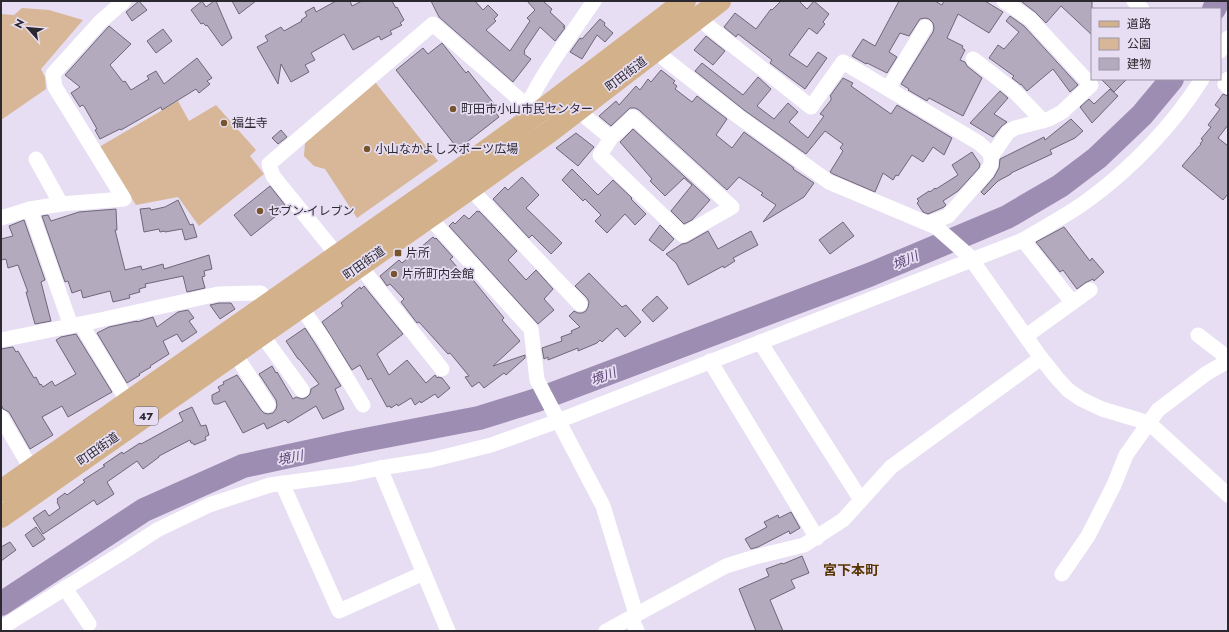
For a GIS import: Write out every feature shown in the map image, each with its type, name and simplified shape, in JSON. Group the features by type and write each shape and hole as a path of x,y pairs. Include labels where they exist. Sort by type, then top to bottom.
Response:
{"main road":[{"name":"町田街道","path":"1,491 458,171 531,111 685,1"},
{"name":"町田街道","path":"1,517 548,133 720,1"}],"street":[{"path":"1,218 30,209 61,204 124,199 55,87 53,74 100,22 124,1"},
{"path":"531,111 533,93 560,50 594,1"},
{"path":"991,157 1008,132 1015,128 1049,119 1062,112 1091,85 1030,19 1004,1"},
{"path":"700,17 708,26 811,108 843,62 979,143 989,152 991,157 991,164 986,173 948,216 933,225"},
{"path":"338,256 273,176 269,164 433,24 531,111 548,133"},
{"path":"888,89 925,27"},
{"path":"1221,50 1228,39"},
{"path":"657,50 665,60 739,118 829,182 933,225 970,258 1041,358 1068,390 1081,399 1102,409 1150,423 1228,496"},
{"path":"973,59 1014,91 1043,121"},
{"path":"1228,79 1225,84 1228,87"},
{"path":"9,627 65,588 157,530 209,505 270,485 352,474 432,460 491,445 556,417 710,362 970,258 1023,240 1087,200 1141,154 1170,123 1201,80"},
{"path":"580,109 588,119 611,138"},
{"path":"632,117 732,207 684,235 600,155 611,138 632,117"},
{"path":"36,159 61,204"},
{"path":"458,171 471,188 580,304"},
{"path":"30,209 76,325 128,402 139,421"},
{"path":"429,217 531,329 536,380 603,506 635,621"},
{"path":"1023,240 1072,302"},
{"path":"360,266 442,368"},
{"path":"1026,336 1090,290"},
{"path":"1,340 218,294 262,293 282,321"},
{"path":"301,307 324,340 363,405"},
{"path":"262,335 302,390"},
{"path":"1062,574 1088,536 1114,485 1126,455 1158,410 1207,373 1228,360 1198,335"},
{"path":"760,342 861,500"},
{"path":"235,354 268,405"},
{"path":"606,631 635,621 726,566 804,545 817,538 843,520 891,467 1041,358"},
{"path":"710,362 817,538"},
{"path":"1,417 43,488"},
{"path":"380,468 448,631"},
{"path":"282,483 339,611 424,573"},
{"path":"65,588 88,624"}],"green space":[{"path":"22,8 49,10 83,20 41,69 45,77 46,89 1,120 1,14 14,15"},
{"name":"小山なかよしスポーツ広場","path":"375,82 438,161 357,218 325,169 314,166 304,156 305,143"},
{"path":"178,101 189,121 216,105 256,150 250,156 264,174 199,226 178,197 136,205 99,147"}],"building":[{"path":"139,1 147,10 132,21 126,12"},
{"path":"202,1 206,7 216,1 232,38 222,46 207,25 206,26 203,23 201,24 191,10"},
{"path":"232,1 256,1 239,14"},
{"path":"336,1 350,1 352,6 362,1 392,1 404,20 400,23 402,25 390,31 392,34 381,40 379,36 353,50 344,34 311,53 315,60 305,65 309,72 291,82 281,64 278,84 257,47 268,41 265,36 281,27 284,31 302,21 301,20 307,16 305,12 314,7 316,12"},
{"path":"431,1 475,1 483,10 488,5 498,15 494,19 496,21 486,30 510,51 530,21 527,18 535,10 527,1 543,1 552,9 550,12 565,26 563,27 565,28 555,41 540,27 524,51 524,54 531,59 513,82 439,17"},
{"path":"781,1 799,1 807,9 814,1 829,14 823,22 825,24 817,34 809,28 789,55 807,67 818,52 827,58 805,89 770,63 772,60 738,34 736,37 724,27 735,13 756,29 771,9 772,10"},
{"path":"899,1 935,1 942,5 944,1 985,1 1003,12 989,33 958,14 947,38 963,46 962,48 965,50 960,60 965,62 967,66 982,78 963,116 929,98 927,101 901,84 933,32 933,23 929,19 920,19 909,36 900,33 889,52 897,57 887,73 852,56 863,39 875,46"},
{"path":"1092,1 1091,34 1061,6 1046,23 1022,2"},
{"path":"1010,16 1024,26 1078,85 1070,92 1053,69 1027,91 1021,84 1012,78 1014,76 989,58 998,45 1004,49 1019,32 1006,21"},
{"path":"600,19 613,33 605,42 597,35 582,59 570,52 580,38 582,39"},
{"path":"109,26 131,44 110,65 131,90 149,79 147,76 156,71 164,84 197,58 212,78 207,81 210,84 199,93 196,89 162,110 161,107 121,130 120,129 100,139 95,130 97,129 84,106 82,105 80,107 71,93 80,87 65,75"},
{"path":"163,29 172,41 156,53 147,41"},
{"path":"706,36 725,51 713,65 694,50"},
{"path":"442,43 466,73 468,71 495,105 492,108 499,117 458,149 396,70 423,48 428,54"},
{"path":"702,63 743,95 758,77 771,89 757,106 774,119 788,103 798,112 789,122 808,138 824,116 820,114 831,100 830,96 843,78 853,83 851,86 891,114 897,105 952,138 944,155 933,147 923,162 912,155 898,176 896,175 893,180 883,173 875,192 830,172 843,151 840,148 843,144 825,131 806,154 744,110 695,71"},
{"path":"661,70 675,81 673,83 677,86 675,89 692,102 697,96 727,119 716,135 732,148 744,132 814,183 804,197 763,222 776,205 761,195 763,193 739,177 727,190 639,110 630,108 611,126 599,116 616,101 619,105 636,86 640,90 648,79 651,82"},
{"path":"1102,80 1126,80 1114,92"},
{"path":"1110,89 1118,96 1092,123 1080,107 1089,99 1094,104"},
{"path":"1000,91 1008,98 994,114 1007,122 993,137 970,123"},
{"path":"1223,94 1228,96 1228,125 1218,138 1228,146 1228,194 1223,200 1182,166 1201,144 1203,140 1201,139 1211,127 1208,125 1220,109 1215,105"},
{"path":"1071,119 1083,131 1075,138 1050,150 1052,154 1011,173 998,181 984,195 981,192 994,177 999,168 1000,159 1044,137 1045,140"},
{"path":"633,129 710,200 692,220 684,224 671,211 692,185 684,178 665,196 650,181 652,179 620,142"},
{"path":"281,130 287,137 278,144 272,138"},
{"path":"576,133 594,147 578,166 556,148"},
{"path":"972,152 980,164 979,168 958,191 943,201 946,205 944,207 928,214 923,212 917,203 919,201 917,199 958,175 952,165"},
{"path":"572,169 598,195 613,180 646,214 635,225 625,214 607,233 595,221 601,215 585,199 583,201 562,180"},
{"path":"522,177 539,195 526,208 562,243 551,254 532,235 529,238 493,199 505,187 508,190"},
{"name":"セブン-イレブン","path":"270,186 285,205 279,210 281,212 251,236 234,215"},
{"path":"178,200 190,225 193,224 197,237 185,240 182,229 160,232 159,229 144,232 140,209 150,208 151,210 165,207"},
{"path":"116,209 117,230 115,230 125,270 141,266 142,270 163,264 164,269 209,255 212,269 204,271 205,276 202,277 205,288 187,292 183,276 145,284 146,287 139,289 140,292 129,295 130,298 113,302 110,291 83,298 81,290 72,293 68,281 65,282 42,216 48,215 51,221 79,212"},
{"path":"477,211 479,211 517,251 508,260 526,280 536,270 553,289 544,299 554,310 538,324 449,226 453,222 455,224 464,215 469,219"},
{"path":"24,220 45,280 41,282 51,321 35,324 26,292 28,292 18,265 8,268 6,259 1,260 1,239 13,236 9,226"},
{"path":"843,222 854,236 830,254 819,240"},
{"path":"660,225 674,239 663,251 649,240"},
{"path":"1064,227 1090,261 1092,258 1104,272 1094,281 1093,279 1077,289 1063,270 1060,272 1036,242"},
{"path":"708,231 718,249 751,231 758,245 733,258 735,261 724,268 723,266 688,285 676,263 666,254"},
{"path":"433,237 435,239 436,238 453,257 450,259 466,277 469,275 504,318 502,320 520,341 493,366 525,355 525,358 506,375 504,373 484,388 479,382 472,387 465,377 469,376 450,353 448,354 419,322 417,323 401,302 404,299 390,284 387,286 380,276 399,260 402,263"},
{"path":"589,273 622,307 626,305 641,322 625,337 617,328 602,342 600,340 597,343 578,351 578,348 548,360 548,357 544,359 542,348 562,341 561,337 572,333 571,331 580,327 569,316 574,311 582,313 586,311 588,307 589,302 587,298 575,286"},
{"path":"364,286 403,334 377,354 389,375 407,360 426,383 435,375 437,378 442,378 450,388 438,398 435,394 415,405 411,398 398,406 397,404 391,408 390,406 387,407 371,378 368,380 360,365 352,370 322,322 343,306 341,303 360,287 361,289"},
{"path":"657,296 668,308 653,322 642,310"},
{"path":"231,303 235,309 220,319 210,305"},
{"path":"188,310 194,318 189,321 197,332 182,342 177,334 163,341 169,354 127,383 97,333 109,327 137,322 153,317 157,327 178,312"},
{"path":"305,328 341,386 335,389 344,409 323,419 316,406 288,423 285,420 267,429 264,423 243,433 225,401 214,404 212,395 220,391 218,387 224,384 223,382 237,375 261,410 268,414 273,413 277,405 276,400 259,374 272,366 293,399 296,397 303,399 307,397 310,394 311,389 319,384 298,359 286,341"},
{"path":"76,334 112,392 68,417 62,406 42,417 53,435 30,449 9,412 3,409 1,404 1,349 13,347 16,352 18,351 34,378 36,377 40,385 41,384 43,387 52,381 55,386 76,374 56,340 61,337"},
{"path":"192,407 201,426 206,425 209,435 205,437 206,440 194,445 190,440 159,456 143,469 137,461 107,482 114,494 97,505 94,500 43,534 33,518 45,510 49,516 60,508 57,499 65,493 67,495 85,482 83,480 105,466 103,465 122,452 123,454 140,443 141,444 183,421 179,413"},
{"path":"791,512 800,528 790,534 789,531 751,549 745,539 767,527 764,522 778,515 779,518"},
{"path":"36,527 45,539 33,547 25,535"},
{"path":"10,542 16,550 1,561 1,547"},
{"path":"802,556 809,573 791,580 795,588 770,600 783,631 756,631 739,589 769,576 766,569"}],"waterway":[{"name":"境川","path":"1214,8 1218,1"},
{"name":"境川","path":"1,604 144,510 243,466 349,443 479,418 537,400 869,275 1007,217 1060,186 1097,158 1142,115 1171,80"}],"place":[{"name":"町田市小山市民センター","path":"453,109"},
{"name":"福生寺","path":"224,123"},
{"name":"小山なかよしスポーツ広場","path":"367,149"},
{"name":"セブン-イレブン","path":"260,211"},
{"name":"片所","path":"398,253"},
{"name":"片所町内会館","path":"394,274"}],"district":[{"name":"宮下本町","path":"851,570"}]}
